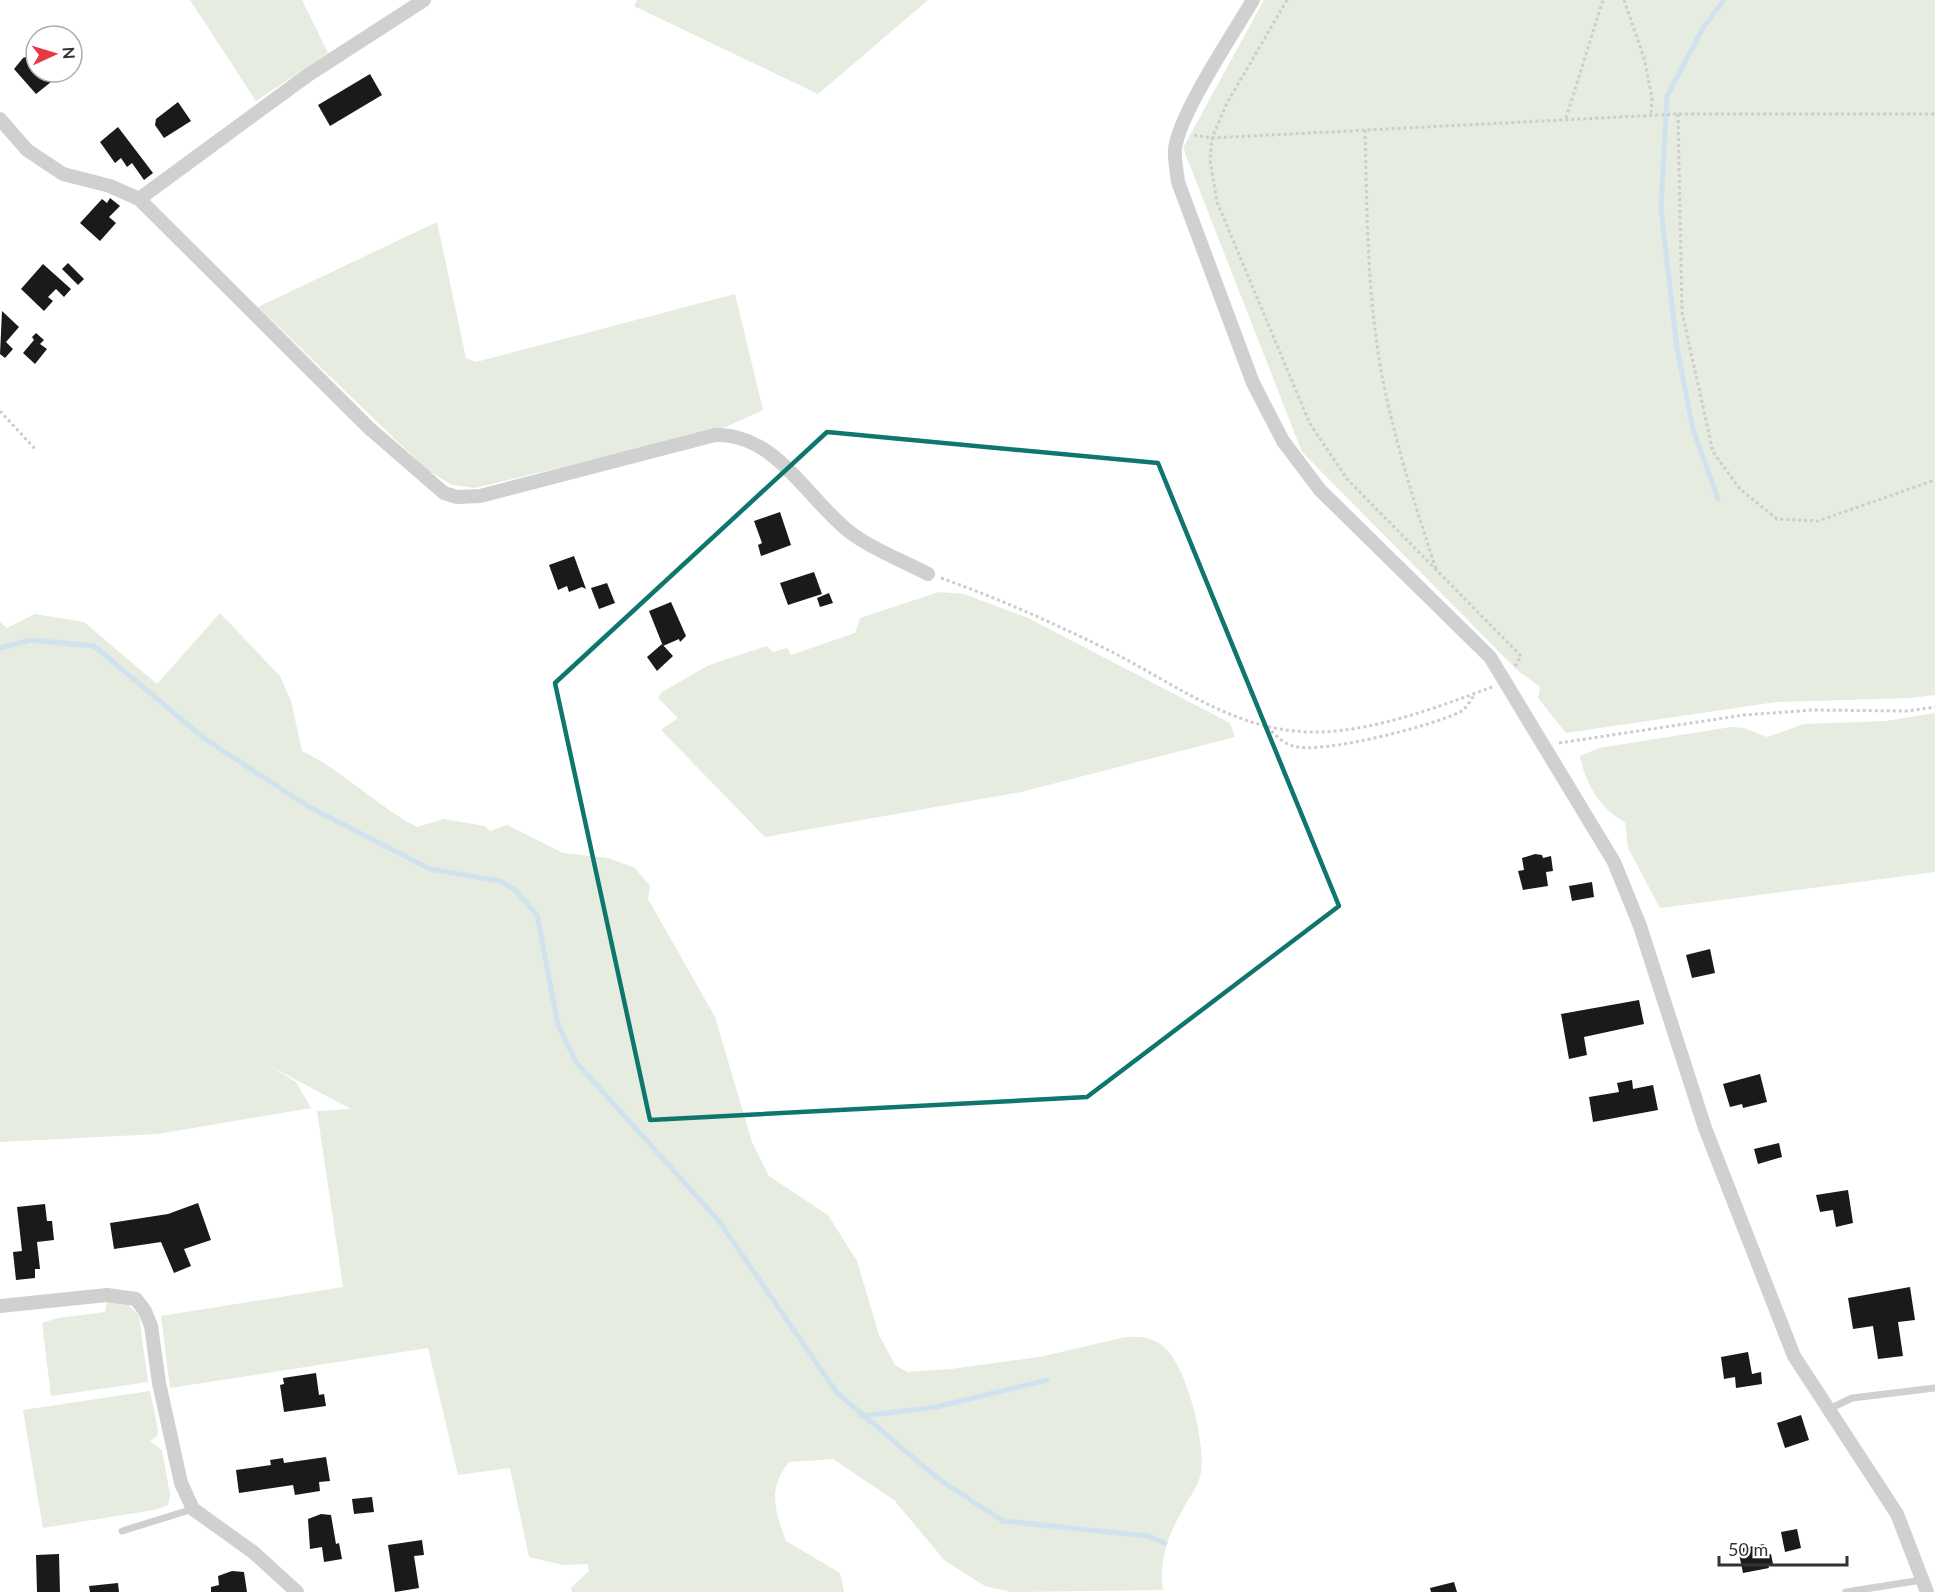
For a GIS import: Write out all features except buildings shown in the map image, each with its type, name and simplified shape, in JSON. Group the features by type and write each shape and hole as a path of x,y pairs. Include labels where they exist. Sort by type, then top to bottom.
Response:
{"street":[{"path":"139,199 308,75 424,0"},
{"path":"1253,0 1205,82 1179,133 1174,150 1178,182 1253,383 1283,441 1320,490 1490,657 1614,862 1640,926 1705,1128 1794,1356 1898,1514 1924,1586"},
{"path":"0,119 27,150 63,174 110,186 139,199 369,428 444,493 457,497 480,496 715,435 734,435 753,442 787,468 851,534 928,574"},
{"path":"0,1305 107,1295 135,1299 145,1311 150,1326 159,1383 182,1483 193,1509 253,1552 297,1592"}],"lane":[{"path":"1829,1409 1852,1398 1935,1389"},
{"path":"122,1531 193,1509"},
{"path":"1846,1592 1924,1586"}],"path":[{"path":"928,574 1043,618 1222,712 1293,731 1317,732 1379,723 1423,712 1506,682 1521,656 1347,478 1310,424 1217,202 1210,160 1212,138 1227,103 1287,0"},
{"path":"1566,118 1603,0"},
{"path":"1624,0 1644,58 1652,97 1651,115"},
{"path":"1179,133 1212,138 1659,114 1935,114"},
{"path":"1678,114 1682,312 1713,452 1740,489 1778,519 1818,521 1935,480"},
{"path":"1365,130 1369,270 1382,374 1401,464 1437,571"},
{"path":"0,411 36,450"},
{"path":"1265,725 1283,742 1294,747 1346,743 1440,720 1462,711 1475,693"},
{"path":"1545,747 1570,739 1744,715 1813,710 1907,711 1935,707"}],"highlighted area":[{"path":"827,432 1158,463 1339,906 1087,1097 650,1120 555,683"}],"shaded area":[{"path":"190,0 302,0 328,53 256,101"},
{"path":"637,0 928,0 818,94 634,6"},
{"path":"1264,0 1935,0 1935,695 1911,698 1776,702 1566,733 1538,698 1540,687 1516,669 1302,452 1183,148"},
{"path":"437,222 466,358 476,362 735,294 763,410 721,429 475,488 452,485 426,469 258,307"},
{"path":"939,592 964,594 1028,618 1230,723 1235,737 1021,792 765,837 661,730 678,718 658,698 662,692 709,665 767,646 773,652 787,648 791,655 855,633 860,618"},
{"path":"220,613 280,676 291,701 302,751 332,768 402,819 417,827 444,819 485,826 490,831 507,825 563,853 608,858 635,868 650,886 648,899 715,1017 752,1142 769,1176 828,1215 857,1261 879,1335 895,1365 907,1372 951,1369 1039,1357 1126,1337 1148,1339 1167,1350 1182,1374 1188,1391 1198,1426 1202,1459 1199,1481 1175,1524 1167,1545 1162,1567 1163,1590 1011,1592 985,1586 945,1561 894,1500 833,1459 789,1462 778,1482 775,1500 786,1541 840,1573 844,1592 572,1592 571,1588 589,1571 588,1564 563,1565 529,1557 510,1468 458,1475 428,1348 170,1388 161,1316 343,1287 317,1111 351,1109 270,1066 296,1082 311,1108 158,1134 0,1142 0,622 7,628 35,614 84,622 157,684"},
{"path":"1935,713 1935,872 1660,908 1628,848 1625,822 1616,817 1595,795 1580,756 1599,748 1731,727 1744,728 1767,737 1804,724 1886,721"},
{"path":"107,1301 125,1302 139,1315 148,1382 51,1396 42,1323 58,1318 105,1312"},
{"path":"150,1391 158,1430 157,1436 150,1441 162,1450 170,1495 168,1505 154,1510 43,1528 23,1410"}],"waterway":[{"path":"1718,499 1693,429 1677,348 1661,209 1667,96 1703,28 1724,0"},
{"path":"0,648 30,640 94,646 205,739 309,807 430,869 500,881 514,889 537,915 558,1025 576,1062 719,1221 837,1393 940,1480 1003,1521 1148,1536 1165,1543"},
{"path":"861,1416 936,1407 1047,1380"}]}
